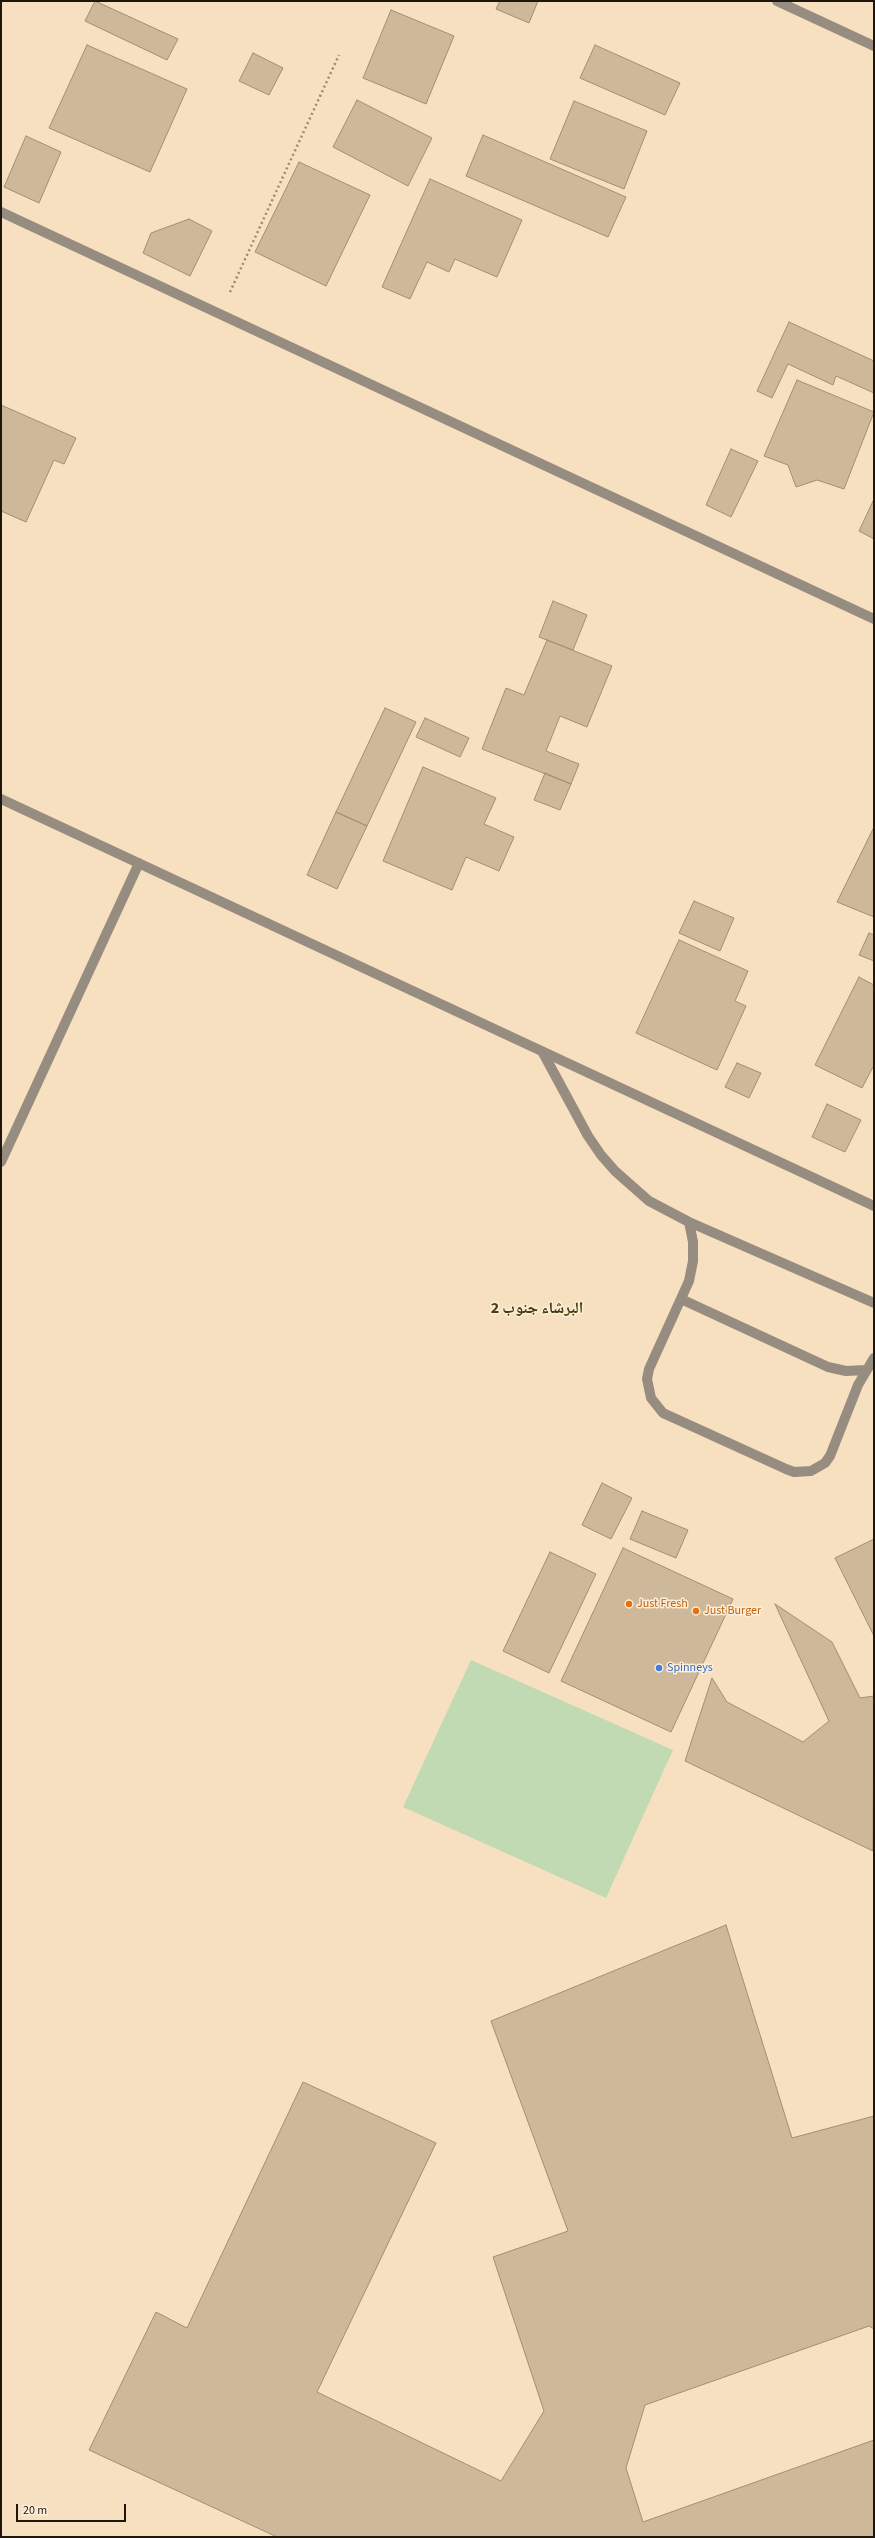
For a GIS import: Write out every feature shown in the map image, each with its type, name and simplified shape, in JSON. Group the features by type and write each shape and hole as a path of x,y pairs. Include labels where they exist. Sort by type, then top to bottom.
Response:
{"street":[{"path":"777,1 874,46"},
{"path":"1,212 874,619"},
{"path":"1,799 874,1206"},
{"path":"1,1162 139,863"},
{"path":"542,1051 588,1136 615,1171 649,1201 689,1222 874,1303"},
{"path":"689,1222 693,1242 693,1261 689,1281 649,1369 647,1379 651,1398 663,1413 786,1469 794,1472 811,1471 825,1463 865,1370 874,1358"},
{"path":"681,1299 828,1367 846,1371 865,1370"}],"path":[{"path":"220,314 339,55"}],"green space":[{"path":"471,1660 673,1750 606,1898 403,1807"}],"building":[{"path":"95,1 178,39 167,60 85,21"},
{"path":"500,1 538,1 529,23 496,9"},
{"path":"391,10 454,36 426,104 363,78"},
{"path":"87,45 187,89 150,172 49,128"},
{"path":"595,45 680,83 665,115 580,78"},
{"path":"253,53 283,68 269,95 239,81"},
{"path":"357,100 432,138 408,186 333,147"},
{"path":"574,101 647,131 624,189 550,159"},
{"path":"483,135 626,197 608,237 466,176"},
{"path":"26,136 61,152 39,203 4,187"},
{"path":"299,162 370,195 326,286 255,252"},
{"path":"430,179 522,220 497,277 455,259 449,272 427,262 410,299 382,287"},
{"path":"189,219 212,231 190,276 143,253 151,233"},
{"path":"789,322 874,361 874,393 836,376 833,385 788,364 772,398 757,391"},
{"path":"797,380 874,412 844,489 817,480 796,487 788,465 764,456"},
{"path":"1,405 76,438 64,464 54,460 26,522 1,511"},
{"path":"731,449 758,461 731,517 706,505"},
{"path":"874,499 874,539 859,531"},
{"path":"553,601 587,615 573,650 539,637"},
{"path":"547,640 612,666 587,727 560,716 546,751 579,764 571,784 482,749 506,688 524,695"},
{"path":"385,708 416,722 367,826 336,812"},
{"path":"425,718 469,738 460,757 416,737"},
{"path":"423,767 496,798 484,824 514,837 499,871 466,857 452,890 383,861"},
{"path":"545,773 571,784 560,810 534,800"},
{"path":"336,812 367,826 337,889 307,875"},
{"path":"874,827 874,917 837,902"},
{"path":"694,901 734,918 720,951 679,933"},
{"path":"869,933 874,935 874,961 859,955"},
{"path":"679,940 748,971 735,1001 746,1006 717,1070 636,1033"},
{"path":"859,977 874,985 874,1065 862,1088 815,1065"},
{"path":"737,1063 761,1073 749,1098 725,1087"},
{"path":"827,1104 861,1120 845,1152 812,1137"},
{"path":"602,1483 632,1498 611,1539 582,1525"},
{"path":"642,1511 688,1530 676,1558 630,1539"},
{"path":"874,1539 874,1636 835,1558"},
{"path":"623,1548 733,1599 671,1732 561,1681"},
{"path":"550,1552 596,1574 549,1673 503,1651"},
{"path":"775,1604 832,1642 860,1698 874,1696 873,1851 685,1761 712,1678 727,1702 803,1742 829,1721"},
{"path":"726,1925 792,2138 874,2116 874,2329 869,2326 645,2405 626,2468 643,2522 874,2440 874,2537 277,2537 89,2450 156,2312 187,2328 303,2082 436,2143 317,2392 501,2481 544,2411 493,2257 568,2231 491,2021"}],"place":[{"name":"Just Fresh","path":"629,1604"},
{"name":"Just Burger","path":"696,1611"},
{"name":"Spinneys","path":"659,1668"}],"district":[{"name":"البرشاء جنوب 2","path":"537,1309"}]}
